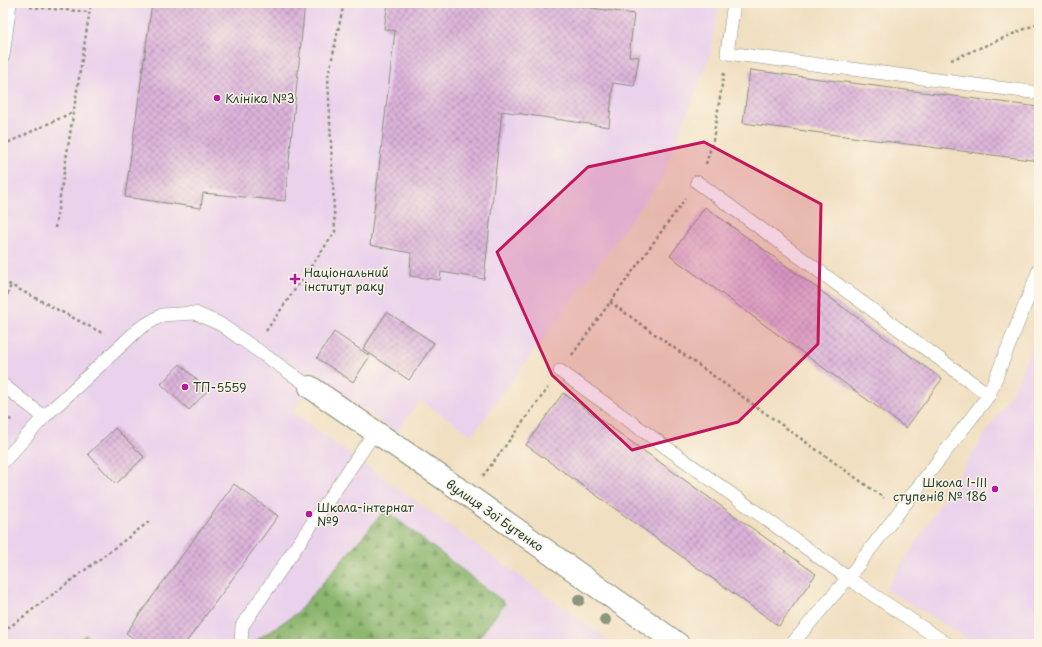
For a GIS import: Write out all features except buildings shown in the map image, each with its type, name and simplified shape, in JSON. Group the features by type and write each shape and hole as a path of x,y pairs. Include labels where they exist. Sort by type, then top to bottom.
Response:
{"street":[{"name":"вулиця Зої Бутенко","path":"310,387 469,496 678,644"}],"lane":[{"path":"3,56 10,3"},
{"path":"734,3 727,53 1039,93"},
{"path":"697,182 989,395"},
{"path":"792,644 848,578 989,395 1039,270"},
{"path":"3,462 44,417 140,328 162,315 195,313 220,324 310,387"},
{"path":"560,371 848,578 947,644"},
{"path":"3,384 44,417"},
{"path":"241,644 242,626 375,432"}],"path":[{"path":"54,228 92,3"},
{"path":"254,348 335,232 328,77 344,3"},
{"path":"32,8 90,12"},
{"path":"947,61 1039,22"},
{"path":"501,452 704,171 713,140 723,79"},
{"path":"3,145 73,112"},
{"path":"3,282 124,344"},
{"path":"3,306 11,285"},
{"path":"610,302 900,510"},
{"path":"3,417 14,421"},
{"path":"3,632 150,521"}],"highlighted area":[{"path":"704,142 821,204 818,344 738,422 632,450 552,375 497,252 588,167"}],"shaded area":[{"name":"Національний інститут раку","path":"3,3 719,3 711,53 661,180 472,435 420,400 396,433 318,377 292,412 614,644 3,644"},
{"name":"Школа І-ІІІ ступенів № 186","path":"1039,328 1039,644 976,644 886,589 1014,389"}],"green space":[{"path":"385,510 505,603 474,644 251,644 297,613"},
{"path":"85,635 100,644 74,644"}],"place":[{"name":"Клініка №3","path":"217,98"},
{"name":"Національний інститут раку","path":"295,279"},
{"name":"ТП-5559","path":"185,387"},
{"name":"Школа І-ІІІ ступенів № 186","path":"995,489"},
{"name":"Школа-інтернат №9","path":"309,514"}]}
